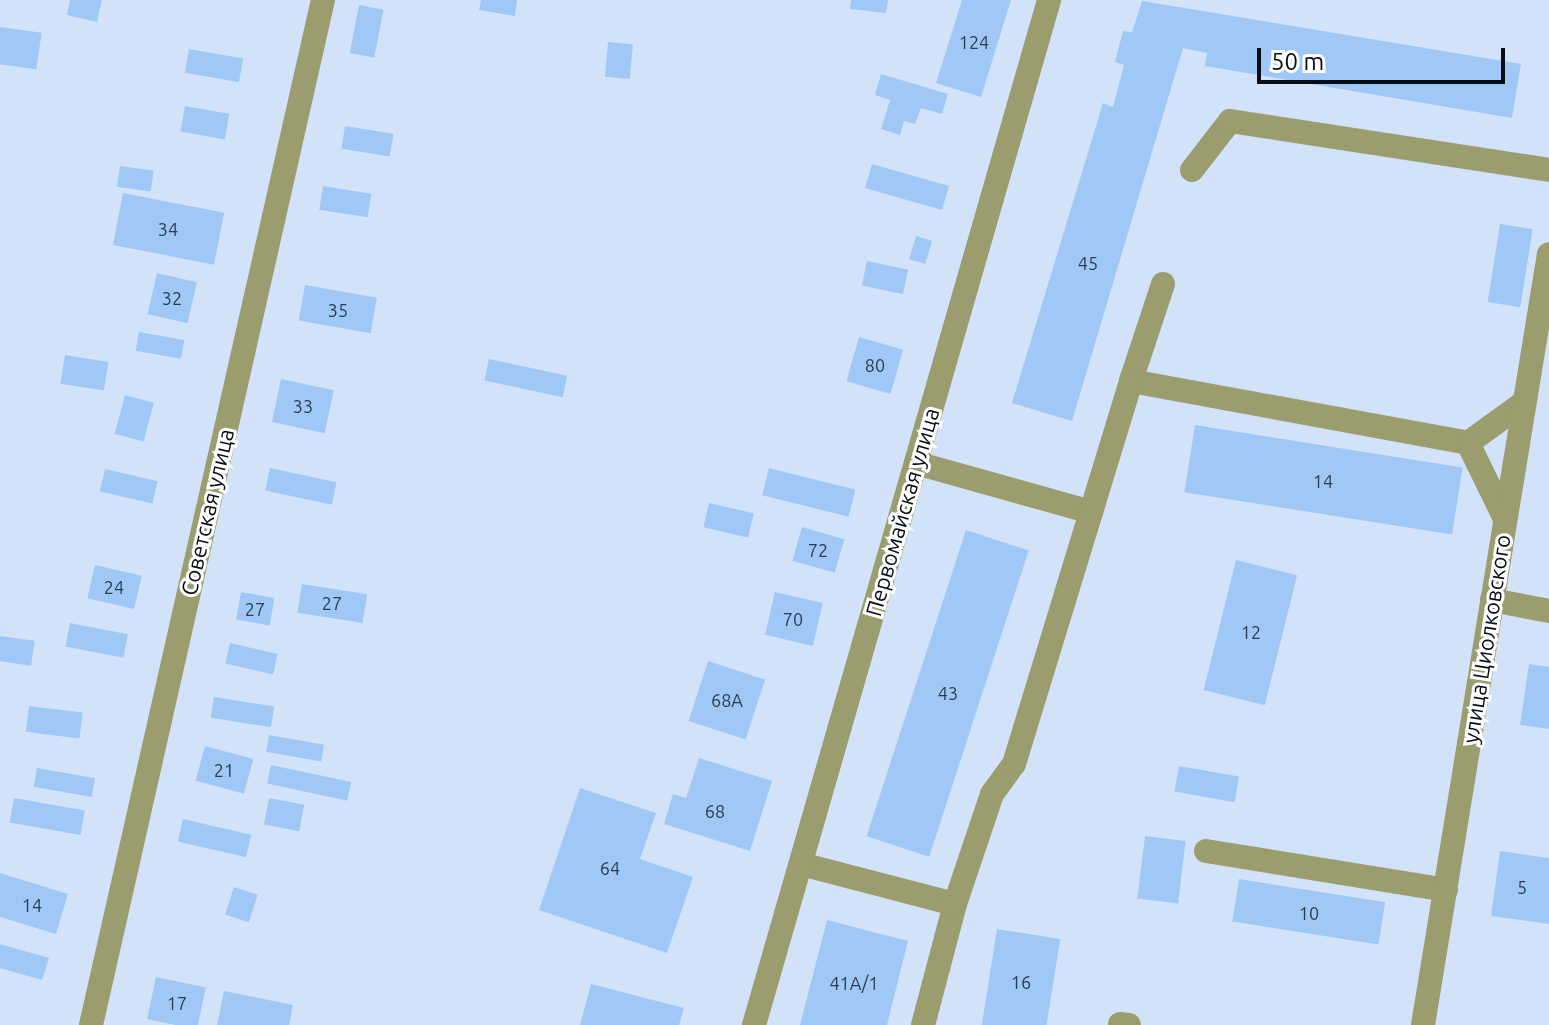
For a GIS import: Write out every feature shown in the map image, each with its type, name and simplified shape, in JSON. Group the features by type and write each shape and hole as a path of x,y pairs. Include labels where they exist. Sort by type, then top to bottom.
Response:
{"street":[{"name":"Советская улица","path":"91,1025 323,0"},
{"name":"Первомайская улица","path":"754,1025 1049,0"},
{"path":"1192,170 1230,121 1549,170"},
{"name":"улица Циолковского","path":"1423,1025 1549,254"},
{"path":"923,1025 955,904 992,794 1014,764 1163,284"},
{"path":"1131,381 1468,443 1523,403"},
{"path":"1468,443 1505,519"},
{"path":"916,463 1091,512"},
{"path":"1492,600 1549,611"},
{"path":"1206,851 1446,890"},
{"path":"801,864 955,904"}],"building":[{"path":"70,0 102,0 97,22 67,15"},
{"path":"481,0 517,0 515,16 479,10"},
{"path":"851,0 888,0 886,13 850,9"},
{"path":"962,0 1011,0 981,97 936,83"},
{"path":"1142,1 1521,64 1512,118 1205,66 1207,53 1183,48 1072,421 1012,403 1103,103 1113,107 1124,65 1115,62 1123,31 1132,32"},
{"path":"359,5 384,10 374,58 350,53"},
{"path":"0,27 42,33 36,69 0,64"},
{"path":"608,42 633,44 630,79 605,77"},
{"path":"189,49 243,59 239,82 185,73"},
{"path":"881,74 948,94 942,114 921,108 915,124 904,121 900,135 881,129 890,100 875,95"},
{"path":"185,106 229,114 225,139 180,132"},
{"path":"345,126 393,134 390,156 341,149"},
{"path":"872,164 949,186 942,210 865,188"},
{"path":"120,166 154,171 151,192 117,187"},
{"path":"323,186 371,194 368,217 319,210"},
{"path":"123,193 224,213 214,265 113,245"},
{"path":"1500,224 1533,229 1520,307 1488,302"},
{"path":"916,236 932,241 925,264 909,259"},
{"path":"867,261 908,270 903,294 862,285"},
{"path":"157,273 197,282 188,323 148,314"},
{"path":"305,285 377,298 371,333 299,320"},
{"path":"139,332 184,340 181,359 136,351"},
{"path":"859,337 903,350 891,394 846,381"},
{"path":"65,355 108,362 104,391 60,384"},
{"path":"489,359 567,376 563,397 484,381"},
{"path":"281,379 334,390 325,433 272,422"},
{"path":"125,395 154,403 144,441 115,434"},
{"path":"1195,425 1463,467 1452,535 1184,492"},
{"path":"270,468 337,482 332,505 265,490"},
{"path":"769,468 855,490 849,517 762,495"},
{"path":"105,469 158,481 152,504 100,491"},
{"path":"709,503 754,513 748,538 703,527"},
{"path":"802,527 844,539 835,573 792,561"},
{"path":"966,530 1029,550 929,857 866,836"},
{"path":"1236,560 1297,575 1265,705 1204,690"},
{"path":"95,565 142,576 134,609 87,598"},
{"path":"302,584 367,594 363,623 297,613"},
{"path":"241,592 274,598 270,625 236,620"},
{"path":"775,592 823,603 813,646 765,635"},
{"path":"70,623 128,634 123,658 65,647"},
{"path":"0,636 35,641 31,666 0,661"},
{"path":"230,643 278,654 273,674 225,663"},
{"path":"708,661 765,680 746,739 689,721"},
{"path":"1529,664 1549,667 1549,729 1520,725"},
{"path":"214,697 274,707 271,727 211,718"},
{"path":"29,706 83,713 79,738 26,732"},
{"path":"269,735 324,745 321,761 266,752"},
{"path":"205,746 253,759 244,794 196,781"},
{"path":"699,758 772,781 750,851 664,824 673,794 686,798"},
{"path":"271,765 351,782 347,801 267,784"},
{"path":"1179,766 1239,777 1235,802 1174,792"},
{"path":"37,768 95,778 92,797 34,787"},
{"path":"580,788 656,813 640,859 693,877 667,953 539,910"},
{"path":"14,798 85,811 81,835 10,823"},
{"path":"269,798 304,805 299,831 264,825"},
{"path":"183,819 251,835 246,857 178,841"},
{"path":"1145,836 1186,841 1178,904 1137,899"},
{"path":"1500,851 1549,858 1549,924 1491,916"},
{"path":"0,873 68,894 56,934 0,917"},
{"path":"1239,879 1385,902 1378,945 1232,921"},
{"path":"234,887 258,895 249,922 225,915"},
{"path":"827,920 908,941 887,1025 800,1025"},
{"path":"997,929 1060,939 1047,1025 982,1025"},
{"path":"0,944 49,958 42,980 0,968"},
{"path":"156,977 206,988 198,1025 175,1025 147,1019"},
{"path":"591,984 684,1008 679,1025 580,1025"},
{"path":"224,991 293,1005 289,1025 217,1025"}]}
